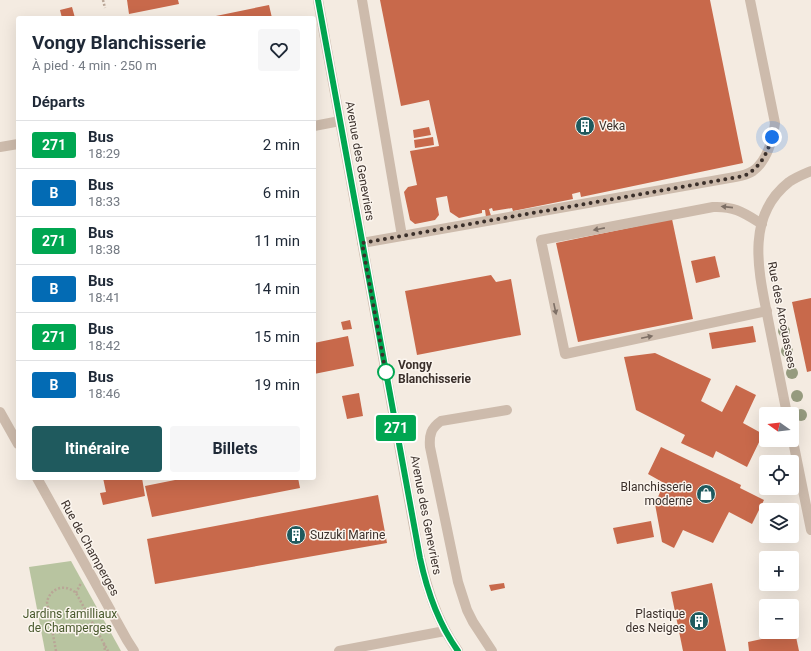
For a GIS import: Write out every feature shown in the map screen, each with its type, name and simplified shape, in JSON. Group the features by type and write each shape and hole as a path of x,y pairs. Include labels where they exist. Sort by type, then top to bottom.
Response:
{"street":[{"name":"Avenue des Genevriers","path":"318,0 418,549 430,595 445,631 458,651"},
{"path":"362,0 402,236"},
{"path":"362,243 744,176 752,172 767,152 775,123 750,0"},
{"path":"316,126 340,121"},
{"path":"0,147 16,144"},
{"name":"Rue des Arcouasses","path":"787,407 759,267 757,251 758,238 766,211 781,190 790,182 811,171"},
{"path":"762,224 734,208 724,206 541,240 565,354 767,311"},
{"path":"492,651 467,610 458,582 429,439 431,431 435,425 441,421 506,410"},
{"path":"0,412 16,440"},
{"path":"795,447 808,500 811,530"},
{"name":"Rue de Champerges","path":"38,480 134,651"},
{"path":"339,651 445,631"}],"path":[{"path":"103,0 105,8"},
{"path":"56,651 47,602 49,594 58,588 70,589 76,593 108,651"},
{"path":"103,642 105,651"}],"green space":[{"name":"Jardins familliaux de Champerges","path":"71,561 121,651 45,651 29,567"}],"building":[{"path":"127,0 178,0 179,4 129,14"},
{"name":"Veka","path":"380,0 710,0 743,163 581,197 580,192 572,194 573,199 513,211 512,208 493,211 492,208 489,209 491,216 486,217 485,210 482,210 482,213 459,218 450,212 447,196 436,198 439,215 435,220 415,224 410,220 404,192 408,187 417,185 410,151 439,146 429,100 401,106"},
{"path":"269,5 272,16 216,16"},
{"path":"72,7 74,16 62,16 60,10"},
{"path":"429,127 431,135 414,138 413,130"},
{"path":"433,137 434,145 415,148 414,140"},
{"path":"672,219 693,319 578,342 556,243"},
{"path":"715,256 720,277 696,283 691,261"},
{"path":"491,275 496,282 511,279 521,335 417,355 405,291"},
{"path":"811,298 811,371 807,372 792,302"},
{"path":"350,320 352,329 343,330 341,322"},
{"path":"753,326 756,342 712,349 709,333"},
{"path":"348,336 354,366 316,374 316,343"},
{"path":"655,353 711,379 701,401 722,412 736,385 756,395 743,423 759,432 759,442 747,467 716,451 713,458 681,443 685,435 636,410 624,357"},
{"path":"359,393 363,416 347,419 342,396"},
{"name":"Blanchisserie moderne","path":"661,447 741,485 740,488 764,500 762,503 759,503 759,510 752,524 729,512 713,543 683,530 674,548 662,542 655,504 664,483 648,474"},
{"path":"103,480 142,480 145,496 103,505 100,493 106,492"},
{"path":"175,480 298,480 300,488 152,517 145,486"},
{"name":"Suzuki Marine","path":"378,495 387,543 155,584 147,539"},
{"path":"651,521 654,537 617,544 613,528"},
{"path":"504,583 505,588 491,591 489,585"},
{"name":"Plastique des Neiges","path":"712,583 726,651 683,651 671,592"},
{"path":"762,639 796,639 799,651 749,651 748,642"}],"bus line":[{"name":"271","path":"318,0 420,558 426,584 435,609 445,631 458,651"}],"place":[{"name":"Veka","path":"585,126"},
{"name":"Vongy Blanchisserie","path":"386,372"},
{"name":"Blanchisserie moderne","path":"706,494"},
{"name":"Suzuki Marine","path":"296,535"},
{"name":"Plastique des Neiges","path":"699,621"}],"route":[{"path":"386,372 386,374 362,243 744,176 752,172 758,166 767,152 772,137"}]}
